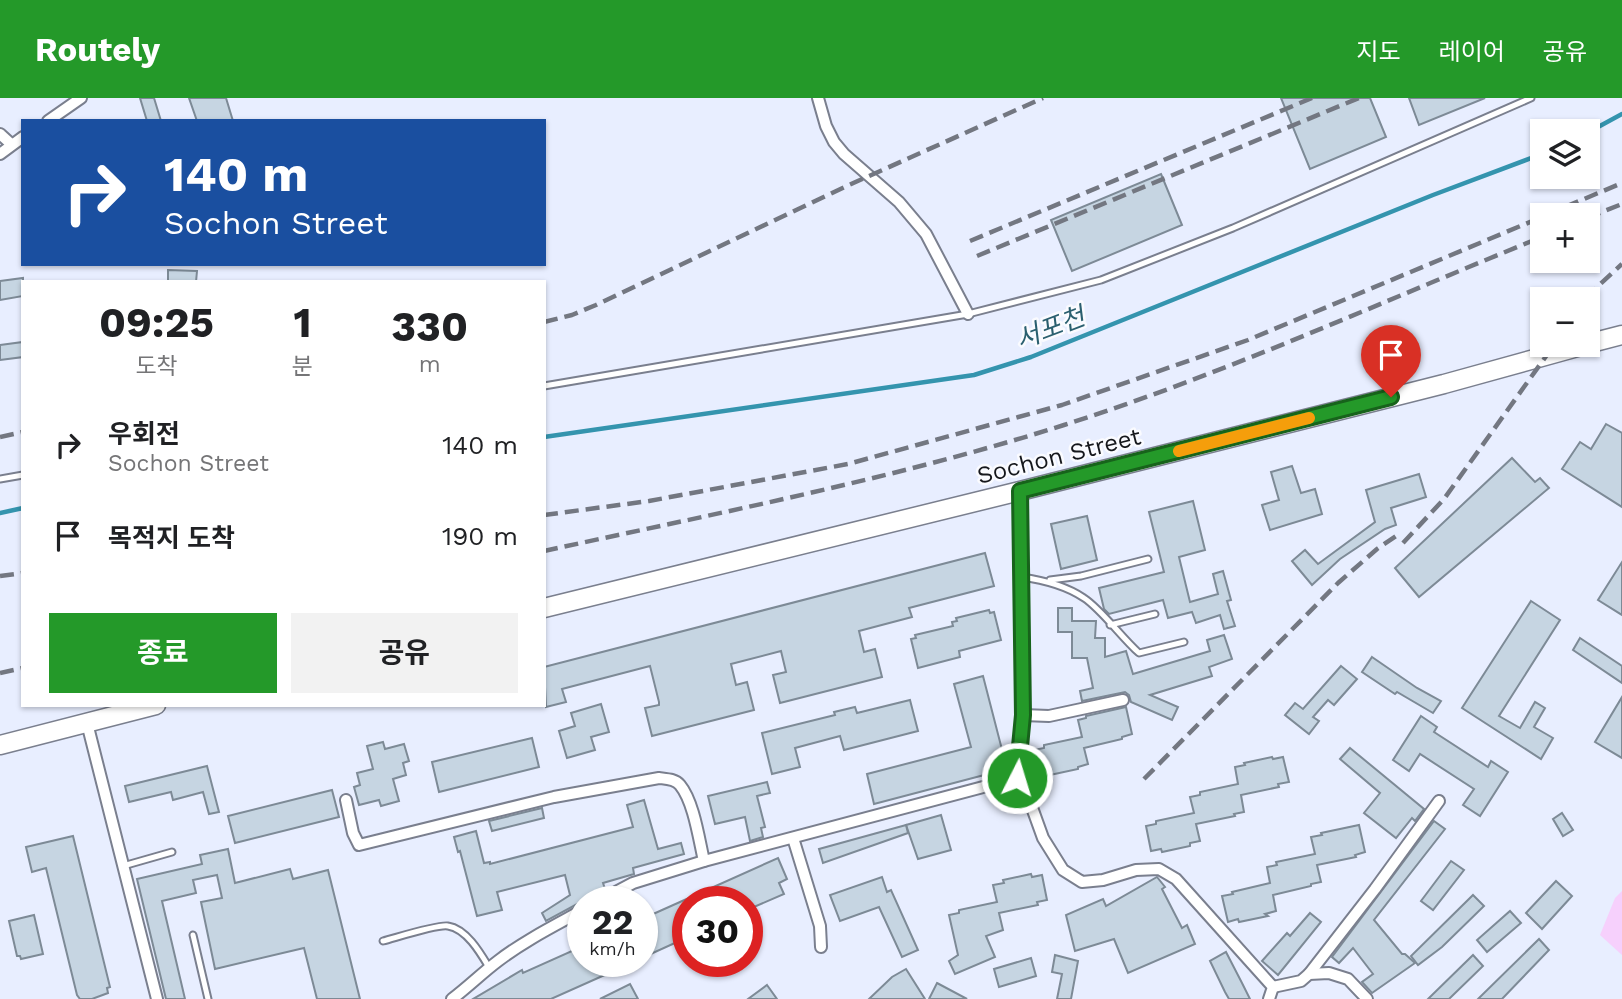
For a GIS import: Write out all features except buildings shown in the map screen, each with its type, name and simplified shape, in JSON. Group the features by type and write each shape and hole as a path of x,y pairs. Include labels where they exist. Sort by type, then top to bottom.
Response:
{"main road":[{"name":"Sochon Street","path":"1600,340 1622,335"},
{"name":"Sochon Street","path":"546,608 1020,491 1444,384 1540,357"},
{"path":"0,745 148,707"}],"street":[{"path":"51,119 80,98"},
{"path":"818,98 834,142 899,202 926,234 968,314"},
{"path":"0,134 11,144"},
{"path":"0,154 21,138"},
{"path":"1020,491 1023,715 1017,778 1030,802 1043,838 1063,870 1082,882 1104,880 1136,870 1158,869 1176,879 1273,987"},
{"path":"1023,715 1049,716 1123,700"},
{"path":"87,723 157,999"},
{"path":"346,800 352,833 359,845 554,797 659,778 672,779 679,784 685,796 704,862"},
{"path":"627,886 704,862 1017,778"},
{"path":"1273,987 1301,981 1308,974 1375,889 1439,801"},
{"path":"793,838 820,926 821,947"},
{"path":"452,999 538,935 567,919"},
{"path":"1308,974 1329,973 1348,979 1367,999"},
{"path":"1269,999 1273,987"}],"lane":[{"path":"546,386 968,314 1101,280 1233,228 1531,98"},
{"path":"0,479 21,475"},
{"path":"1046,580 1081,576 1147,559"},
{"path":"1021,576 1046,580 1086,599 1139,653 1184,642"},
{"path":"1110,625 1155,614"},
{"path":"123,866 172,852"},
{"path":"383,941 446,925 459,931 480,952 490,969"},
{"path":"193,934 208,999"}],"shaded area":[{"path":"1622,891 1622,955 1600,935 1615,898"}],"waterway":[{"name":"서포천","path":"1600,126 1622,114"},
{"name":"서포천","path":"546,437 974,375 1031,357 1530,159"},
{"name":"서포천","path":"0,513 21,508"}],"railway":[{"path":"546,322 596,305 849,185 1043,98"},
{"path":"970,241 1312,98"},
{"path":"977,256 1359,98"},
{"path":"1574,203 1622,183"},
{"path":"1600,213 1622,204"},
{"path":"546,515 649,501 848,464 1062,405 1248,340 1530,222"},
{"path":"546,551 871,479 1064,425 1245,360 1530,242"},
{"path":"1597,287 1622,264"},
{"path":"1403,543 1444,499 1545,357"},
{"path":"0,437 21,432"},
{"path":"1144,779 1338,583 1396,536"},
{"path":"0,576 21,573"},
{"path":"0,673 21,668"}],"slow traffic":[{"path":"1179,451 1309,418"}],"route":[{"path":"1017,778 1023,715 1020,491 1391,397"}]}
